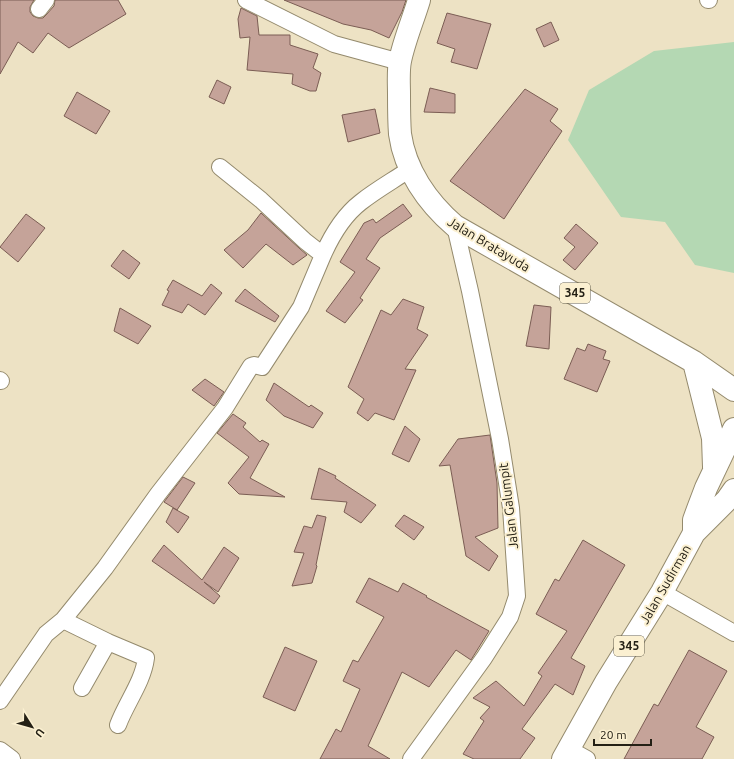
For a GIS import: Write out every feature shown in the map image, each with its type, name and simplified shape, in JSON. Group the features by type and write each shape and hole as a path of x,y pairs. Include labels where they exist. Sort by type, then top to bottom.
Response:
{"main road":[{"name":"Jalan Bratayuda","path":"419,0 400,62 400,133 403,150 410,170 428,199 440,214 454,226 732,385"},
{"name":"345","path":"694,362 713,438 715,470"},
{"name":"345","path":"694,533 694,520 698,509 734,430"},
{"name":"345","path":"694,533 727,500 734,490"},
{"name":"Jalan Sudirman","path":"566,754 606,682 662,592 694,533"}],"street":[{"path":"246,0 334,44 400,62"},
{"path":"220,167 261,200 305,241 323,255"},
{"path":"0,701 46,634 63,620 105,568 158,494 226,408 252,366 262,366 301,307 323,255 343,221 360,203 410,170"},
{"name":"Jalan Galumpit","path":"411,759 510,617 517,596 511,508 500,439 470,291 454,226"},
{"path":"662,592 734,633"},
{"path":"63,620 108,642 146,658 136,689 124,709 118,725"},
{"path":"82,688 108,642"},
{"path":"0,750 12,759"},
{"path":"566,754 587,759"}],"green space":[{"path":"734,42 734,273 695,265 665,222 621,217 568,140 589,90 654,51"}],"building":[{"path":"0,0 34,0 30,7 30,12 33,16 38,18 43,18 46,15 54,6 55,0 118,0 126,14 69,48 48,33 33,53 18,42 0,74"},
{"path":"284,0 406,0 402,12 389,38 371,30 343,24"},
{"path":"241,8 257,16 259,35 290,35 290,45 318,54 313,68 321,73 316,91 310,91 292,84 293,74 247,70 250,37 240,38 238,19"},
{"path":"447,13 491,24 477,69 451,62 455,49 437,43"},
{"path":"551,22 559,40 544,47 536,29"},
{"path":"217,80 231,87 224,104 209,97"},
{"path":"430,88 455,94 455,113 424,112"},
{"path":"525,89 558,109 550,121 562,131 504,219 450,181"},
{"path":"77,92 110,111 96,134 64,116"},
{"path":"375,109 380,133 348,142 342,115"},
{"path":"403,204 412,216 380,238 366,259 380,268 360,298 363,300 345,323 326,311 355,272 340,262 364,223 373,219 376,223"},
{"path":"261,213 307,255 293,265 266,244 243,268 224,250 248,230"},
{"path":"26,214 45,228 18,262 0,247"},
{"path":"576,224 598,243 575,270 563,260 575,247 564,238"},
{"path":"123,250 140,263 129,279 111,266"},
{"path":"173,280 202,296 211,284 222,293 205,315 188,304 182,313 162,305 169,291 167,290"},
{"path":"245,289 279,316 275,322 235,301"},
{"path":"403,299 424,307 417,329 428,335 405,369 416,370 394,420 375,413 368,421 357,413 364,399 348,387 381,310 391,315"},
{"path":"534,305 551,307 549,349 526,346"},
{"path":"120,308 151,326 138,344 114,331"},
{"path":"588,344 606,351 603,359 610,361 597,392 564,379 577,348 585,351"},
{"path":"205,379 224,392 214,406 192,390"},
{"path":"274,383 309,407 311,405 323,413 313,428 284,416 266,400"},
{"path":"233,414 246,423 243,427 260,442 262,440 269,444 250,478 285,497 239,494 228,483 249,457 217,433"},
{"path":"405,426 420,439 409,462 392,454"},
{"path":"490,435 497,483 498,528 475,537 498,556 489,571 466,556 450,465 439,466 458,439"},
{"path":"319,468 336,476 335,478 376,505 361,523 344,512 347,502 311,499"},
{"path":"183,477 195,483 177,510 164,502"},
{"path":"173,508 189,517 178,533 166,522"},
{"path":"317,515 326,517 317,566 312,583 292,586 304,553 294,552 304,526 312,528"},
{"path":"404,515 424,527 414,540 395,526"},
{"path":"583,540 625,565 571,658 585,666 573,695 555,684 522,729 535,738 520,759 474,759 463,754 484,721 480,718 490,707 473,698 496,681 524,706 542,676 538,673 567,631 536,614 555,579 559,581"},
{"path":"164,545 202,580 224,547 239,558 218,592 204,582 220,596 214,604 152,561"},
{"path":"369,578 398,592 403,583 489,631 471,660 456,650 429,687 402,672 368,746 390,759 320,759 336,729 341,732 360,689 343,681 353,660 358,662 384,617 356,602"},
{"path":"285,647 317,661 295,711 263,697"},
{"path":"689,650 727,671 696,727 714,737 702,759 624,759 654,704 658,706"}]}
